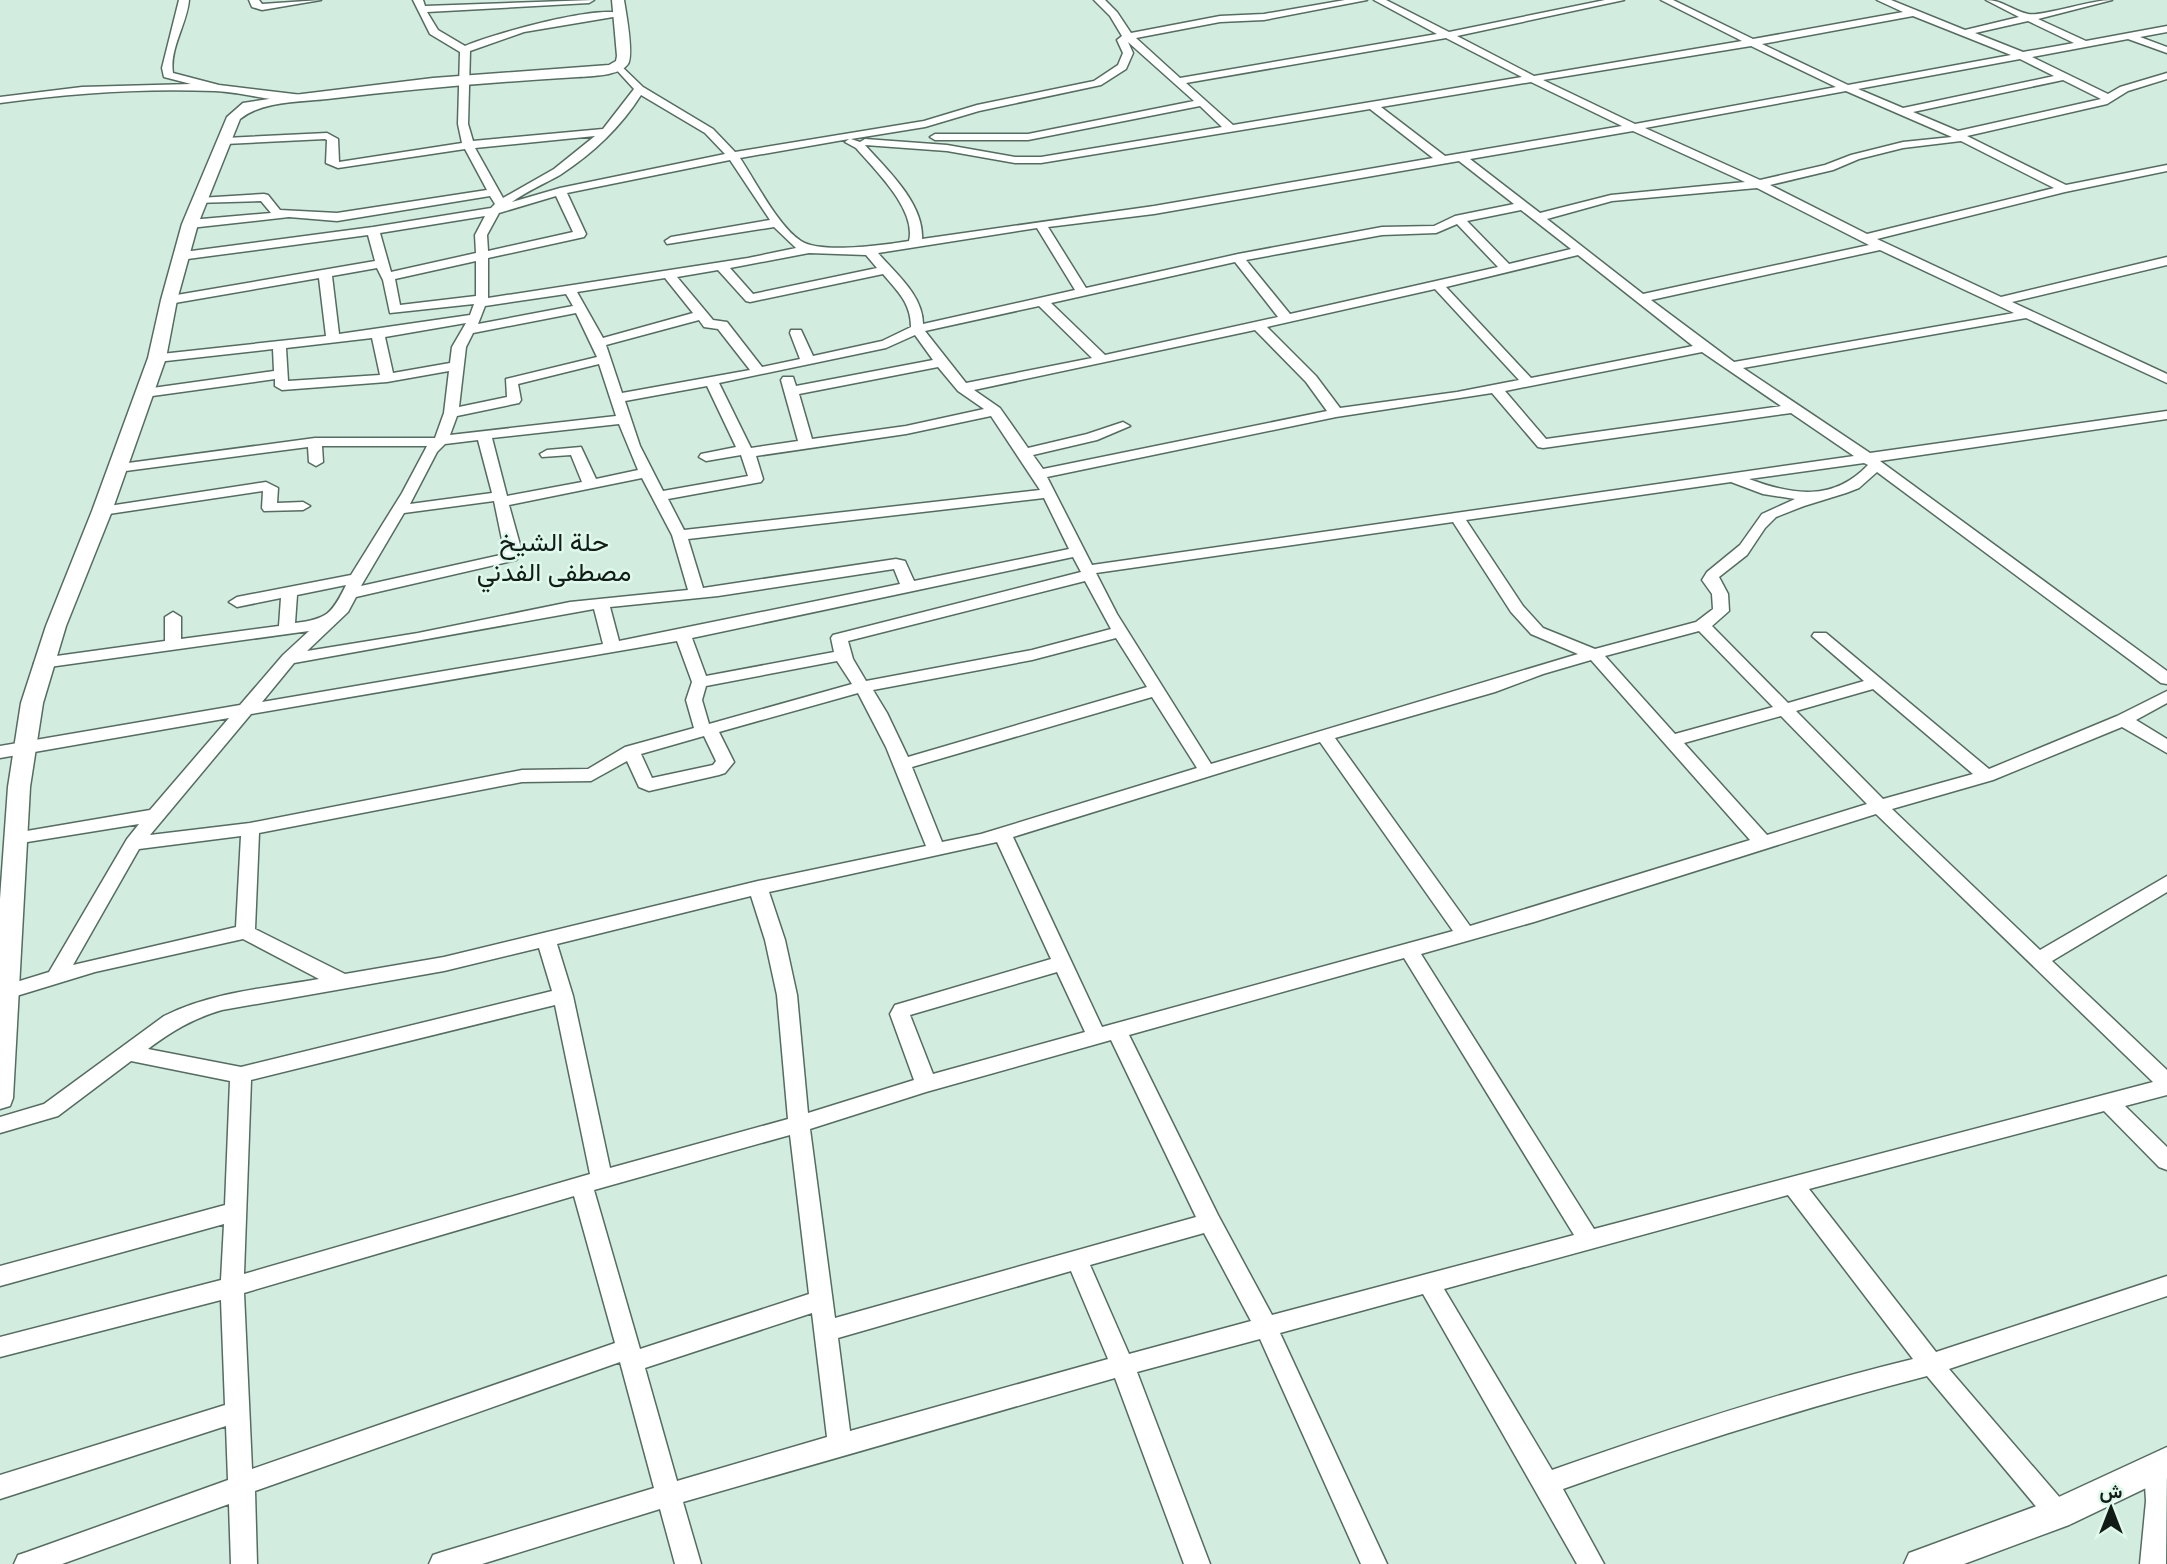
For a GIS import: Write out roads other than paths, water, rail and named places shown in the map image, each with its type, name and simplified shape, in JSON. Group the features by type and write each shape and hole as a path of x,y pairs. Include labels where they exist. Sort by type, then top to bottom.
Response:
{"street":[{"path":"184,0 184,9 166,71 173,77 219,88"},
{"path":"254,0 255,5 262,7 316,0"},
{"path":"589,0 419,5 429,30 445,42 465,50 493,37 557,22 620,15"},
{"path":"0,1098 3,993 23,749 42,663 145,393 157,358 169,299 190,223 234,117 243,108 302,98 464,79 576,73 618,66 625,56 618,0"},
{"path":"1100,0 1114,14 1128,37 1229,127"},
{"path":"180,256 373,231 496,202 733,156 925,124 977,108 1097,83 1122,67 1128,54 1122,40 1128,37 1220,19 1264,17 1362,0"},
{"path":"1379,0 1531,79 1759,184 1881,246 2167,379"},
{"path":"1177,82 1448,35 1619,0"},
{"path":"1666,0 1751,43 1957,135 2065,189"},
{"path":"1886,2 1907,0"},
{"path":"1991,0 2086,45"},
{"path":"1962,33 2107,0"},
{"path":"1886,2 2018,54 2110,100"},
{"path":"491,3 496,20 493,37"},
{"path":"853,140 947,148 1015,160 1041,160 1751,43 1912,13"},
{"path":"389,277 394,310 570,290 809,249 869,251 911,246 1002,229 1154,210 1633,127 2018,54 2086,45 2167,29"},
{"path":"2128,37 2167,50"},
{"path":"465,50 462,113 468,145 496,202"},
{"path":"618,66 639,89 694,119 709,131 733,156 776,223 790,238 809,249"},
{"path":"1905,111 2063,78"},
{"path":"1957,135 2110,100 2124,89 2163,80"},
{"path":"0,100 43,93 146,86 219,88 302,98"},
{"path":"190,223 285,215 341,217 496,202 560,169 628,109 639,89"},
{"path":"833,140 1027,137 1201,103"},
{"path":"1372,105 1441,159"},
{"path":"225,141 330,137 332,163 335,165 468,145 605,132"},
{"path":"1537,218 1611,198 1759,184 1829,168 1855,157 1903,145 1951,141 1957,139 1957,135"},
{"path":"853,140 900,195 915,224 916,236 911,246"},
{"path":"1460,156 1704,348 1872,462 2167,679"},
{"path":"1866,238 2065,189 2167,168"},
{"path":"373,231 385,276 389,277 580,234 560,191"},
{"path":"199,201 264,197 274,211 285,215"},
{"path":"57,975 133,843 289,659 342,608 439,441 451,413 459,347 482,301 481,235 496,202"},
{"path":"618,398 712,382 886,344 917,329 1082,291 1382,231 1436,229 1459,219 1522,206"},
{"path":"1459,219 1507,269"},
{"path":"671,242 776,223"},
{"path":"1042,226 1082,291"},
{"path":"1641,298 1881,246"},
{"path":"869,251 911,299 916,313 917,329 940,362 963,388 995,411 1039,474 1119,632 1207,771"},
{"path":"963,388 1102,360 1580,251"},
{"path":"1238,258 1286,318"},
{"path":"2001,301 2167,261"},
{"path":"169,299 383,263"},
{"path":"721,266 750,299 886,270"},
{"path":"325,272 333,339"},
{"path":"668,274 709,324 721,323 759,372"},
{"path":"1438,285 1529,383"},
{"path":"570,290 599,344 624,419 647,473 679,535 697,592"},
{"path":"1041,301 1102,360"},
{"path":"467,330 579,309"},
{"path":"1733,366 2027,314"},
{"path":"599,344 701,315"},
{"path":"157,358 377,334 475,318"},
{"path":"1258,325 1311,379 1336,413"},
{"path":"796,333 808,361"},
{"path":"377,334 387,378"},
{"path":"279,345 282,386 387,378 457,366"},
{"path":"1039,474 1336,413 1496,389 1704,348"},
{"path":"451,413 514,400 511,382 605,359"},
{"path":"792,391 940,362"},
{"path":"2149,370 2167,365"},
{"path":"783,367 806,444"},
{"path":"145,393 280,374"},
{"path":"659,496 756,479 712,382"},
{"path":"1496,389 1543,444 1794,408"},
{"path":"706,457 905,430 995,411"},
{"path":"936,849 904,764 869,695 860,687 842,655 839,638 1088,572 1734,479 1872,462 2167,415"},
{"path":"118,468 315,442 439,441 624,419"},
{"path":"1025,453 1092,437 1123,426"},
{"path":"237,602 289,594 300,588 355,586 511,557 514,552 484,435"},
{"path":"315,442 316,462"},
{"path":"547,454 576,450 591,485"},
{"path":"0,1125 51,1110 171,1021 189,1012 222,1003 444,964 758,888 1003,834 1324,735 1702,625 1721,611 1720,594 1710,580 1712,575 1744,550 1767,516 1786,505 1816,498 1866,480 1872,462"},
{"path":"398,509 500,499 647,473"},
{"path":"1734,479 1768,491 1816,498"},
{"path":"102,511 267,486 271,488 269,508 303,506"},
{"path":"679,535 1048,493"},
{"path":"1458,519 1517,609 1537,631 1595,655 1763,843"},
{"path":"0,752 683,635 1079,551"},
{"path":"289,659 418,638 557,610 896,564 900,564 901,590 909,619"},
{"path":"287,628 289,594"},
{"path":"601,604 612,647"},
{"path":"173,617 173,643"},
{"path":"42,663 326,624"},
{"path":"1702,625 1880,807 2167,1085"},
{"path":"133,843 250,829 522,776 591,775 631,751 860,687 1032,655 1119,632"},
{"path":"631,751 645,783 649,785 719,769 725,762 706,729 693,697 700,682 683,635"},
{"path":"1819,636 1987,776"},
{"path":"700,682 842,655"},
{"path":"1672,741 1876,683"},
{"path":"904,764 1156,690"},
{"path":"0,1347 232,1287 799,1124 926,1084 1466,933 1987,776 2123,720 2167,696"},
{"path":"2123,720 2167,747"},
{"path":"1324,735 1466,933"},
{"path":"15,838 156,815"},
{"path":"245,932 250,829"},
{"path":"1003,834 1063,963 1107,1034 1266,1327 1374,1564"},
{"path":"2038,960 2167,883"},
{"path":"758,888 775,940 787,995 799,1124 840,1446"},
{"path":"3,993 57,975 245,932 345,983"},
{"path":"547,940 563,996 592,1182 629,1356 688,1564"},
{"path":"1408,949 1589,1240"},
{"path":"926,1084 900,1014 902,1010 1063,963"},
{"path":"128,1054 241,1075 563,996"},
{"path":"241,1075 233,1212 232,1287 244,1564"},
{"path":"442,1564 667,1493 1122,1365 2167,1085"},
{"path":"2108,1101 2167,1161"},
{"path":"1791,1184 1929,1364 2015,1468 2059,1514"},
{"path":"0,1276 233,1212"},
{"path":"825,1331 1210,1222"},
{"path":"1077,1260 1122,1365 1197,1564"},
{"path":"1428,1283 1591,1564"},
{"path":"1546,1483 1696,1430 1929,1364 2167,1286"},
{"path":"27,1564 240,1487 247,1482 629,1356 822,1300"},
{"path":"0,1487 237,1412"},
{"path":"1921,1564 2059,1514 2162,1466"},
{"path":"2153,1564 2162,1466"}],"district":[{"name":"حلة الشيخ مصطفى الفدني","path":"554,557"}]}
